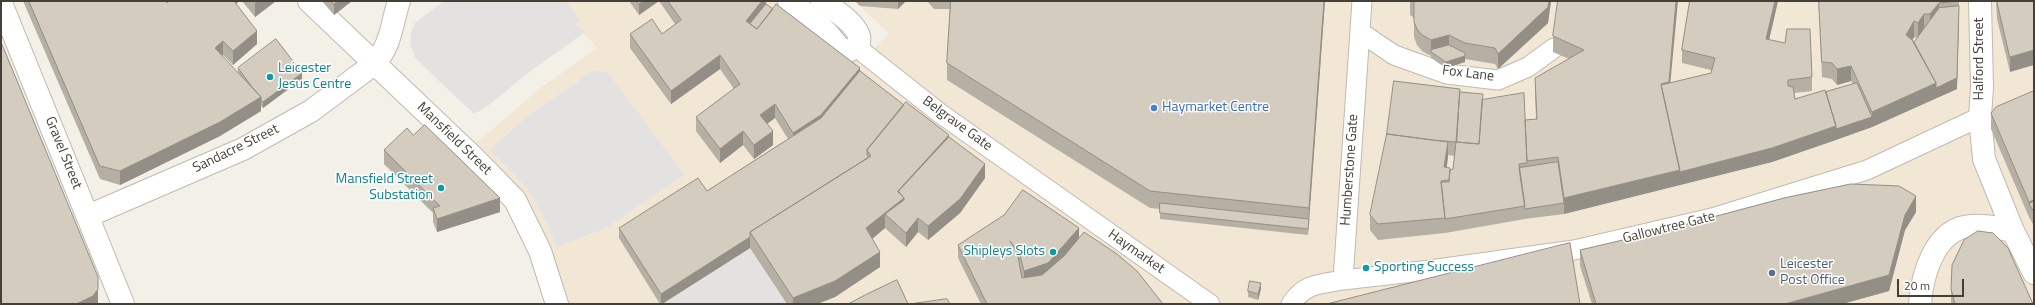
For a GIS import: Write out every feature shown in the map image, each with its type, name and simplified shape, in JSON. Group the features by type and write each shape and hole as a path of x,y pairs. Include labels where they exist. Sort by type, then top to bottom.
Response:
{"street":[{"name":"Mansfield Street","path":"309,1 432,118 515,200 540,251 557,304"},
{"name":"Sandacre Street","path":"88,216 243,149 311,111 374,64 386,50 399,1"},
{"path":"789,1 827,32 841,48 847,51 856,45 859,38 858,32 853,25 822,1"},
{"name":"Humberstone Gate","path":"1343,280 1362,1"},
{"name":"Halford Street","path":"1980,1 1982,87 1989,114 1984,159 2013,231 2034,273"},
{"name":"Gravel Street","path":"1,3 123,304"},
{"name":"Fox Lane","path":"1360,32 1394,55 1447,74 1498,80 1528,68 1554,48"},
{"name":"Belgrave Gate","path":"856,45 865,54 930,106 1062,199"},
{"name":"Gallowtree Gate","path":"1343,280 1430,270 1574,250 1712,218 1867,170 1989,114"},
{"name":"Haymarket","path":"1062,199 1210,304"},
{"path":"1920,304 1921,290 1926,269 1937,248 1956,229 1970,226 1992,226 2013,231"},
{"path":"1291,304 1298,292 1312,286 1343,280"}],"shaded area":[{"path":"444,1 566,1 580,20 576,24 585,32 528,73 489,105 474,114 415,58 410,44 411,32 415,23"},
{"path":"566,1 794,1 865,57 889,34 855,1 2034,1 2034,304 557,304 540,251 463,148 480,140 539,89 597,48 576,24 580,20"},
{"path":"594,70 608,73 685,175 608,227 557,247 546,221 527,188 490,150 529,115"},
{"path":"750,248 787,304 662,304"}],"building":[{"path":"29,1 165,1 167,3 169,1 234,1 257,31 233,51 223,41 215,48 261,97 220,122 120,171 100,166"},
{"path":"331,1 338,1 334,4"},
{"path":"637,1 644,1 639,4"},
{"path":"668,1 762,1 746,21 757,29 776,4 860,68 821,115 793,133 775,104 760,115 773,131 754,145 743,131 720,149 696,117 740,84 720,55 671,91 630,34 652,19 662,34 681,20"},
{"name":"Haymarket Centre","path":"951,1 1324,1 1309,208 1150,191 947,63"},
{"path":"1412,1 1549,1 1548,7 1498,54 1495,48 1465,43 1449,35 1431,40 1422,35 1414,22 1414,2"},
{"path":"1558,1 1676,1 1669,82 1661,84 1680,170 1564,198 1558,157 1527,161 1525,120 1537,119 1535,78 1584,50 1553,36"},
{"path":"1690,1 1775,1 1766,39 1785,43 1787,29 1810,29 1812,77 1788,80 1788,86 1793,87 1795,99 1825,90 1836,126 1772,148 1680,172 1661,85 1711,73 1715,58 1682,50"},
{"path":"1819,1 1959,1 1939,3 1930,14 1924,14 1918,23 1914,21 1906,35 1912,40 1936,83 1872,112 1851,66 1837,69 1832,63 1822,62"},
{"path":"1997,1 2034,1 2034,50 2010,57"},
{"path":"766,4 773,9 757,29 750,24"},
{"path":"1959,6 1957,78 1936,88 1936,83 1914,42 1939,8"},
{"name":"Leicester Jesus Centre","path":"276,39 302,73 263,102 261,97 238,68"},
{"path":"1,42 98,277 98,289 93,296 76,304 1,304"},
{"path":"1449,45 1465,53 1465,56 1446,62 1431,52 1431,50"},
{"path":"860,71 904,105 867,150 867,155 869,157 750,232 750,237 661,294 619,228 698,178 707,191 821,118"},
{"path":"1394,81 1460,89 1456,142 1387,134"},
{"path":"1857,83 1872,117 1836,129 1826,92"},
{"path":"2034,91 2034,200 2029,202 1991,113 1996,107"},
{"path":"1460,92 1483,94 1479,144 1457,142"},
{"path":"1524,93 1527,163 1519,164 1525,206 1445,219 1441,182 1449,182 1450,170 1453,169 1456,142 1479,144 1482,100"},
{"path":"906,102 949,135 898,191 904,198 866,228 880,252 835,281 793,298 750,232 871,156 867,150"},
{"name":"Mansfield Street Substation","path":"425,125 500,198 437,219 433,208 440,206 384,150 407,128 413,135"},
{"path":"1387,134 1448,142 1444,167 1450,168 1449,180 1441,181 1445,218 1378,224 1370,215"},
{"path":"949,137 985,164 960,199 928,226 918,218 906,233 885,214 904,200 898,192"},
{"path":"1558,162 1564,203 1525,209 1519,168"},
{"path":"1851,184 1899,186 1916,196 1905,215 1889,275 1785,304 1596,304 1580,250 1657,232 1784,198"},
{"path":"1023,190 1079,228 1048,263 1024,271 1020,255 1010,241 1017,252 1022,278 1042,275 1064,256 1084,232 1117,254 1137,271 1163,304 987,304 958,245 1004,215"},
{"path":"2034,201 2034,212 2029,204"},
{"path":"1160,203 1309,219 1308,229 1160,213"},
{"path":"1978,231 1993,233 2008,248 2033,304 1955,304 1951,289 1952,265 1964,240"},
{"path":"1570,243 1580,304 1327,304"},
{"path":"897,280 908,304 848,304 865,295"},
{"path":"1250,281 1261,283 1258,294 1248,291"},
{"path":"947,299 950,304 910,304"}],"place":[{"name":"Leicester Jesus Centre","path":"270,77"},
{"name":"Haymarket Centre","path":"1154,108"},
{"name":"Mansfield Street Substation","path":"441,188"},
{"name":"Shipleys Slots","path":"1053,252"},
{"name":"Sporting Success","path":"1366,268"},
{"name":"Leicester Post Office","path":"1772,273"}]}
